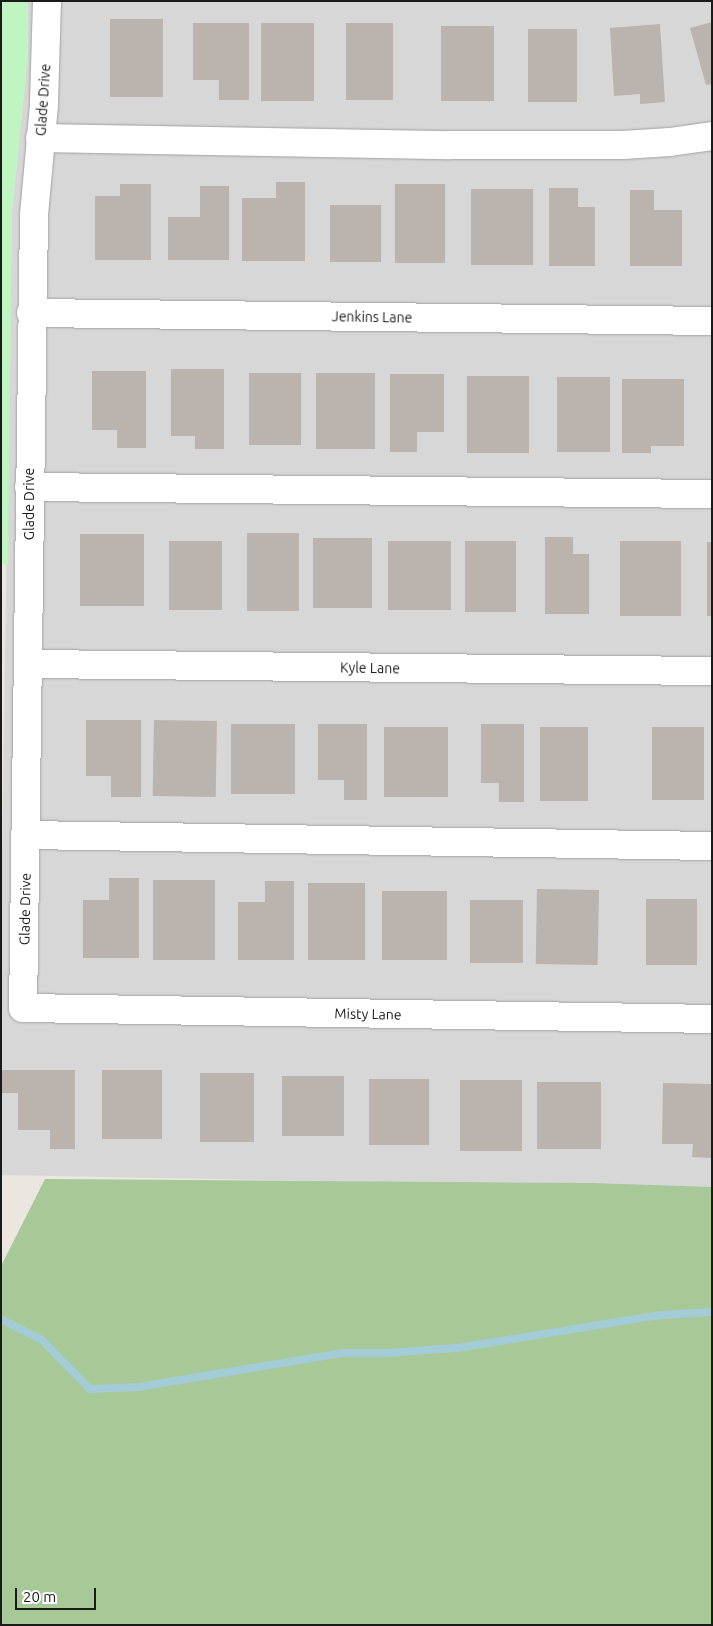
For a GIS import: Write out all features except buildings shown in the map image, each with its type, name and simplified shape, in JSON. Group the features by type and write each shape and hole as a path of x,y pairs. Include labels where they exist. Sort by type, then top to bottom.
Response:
{"street":[{"name":"Glade Drive","path":"23,1008 29,664 31,313 34,215 46,57 47,1"},
{"path":"40,138 450,145 624,145 670,142 712,136"},
{"name":"Jenkins Lane","path":"31,313 712,321"},
{"path":"29,487 712,494"},
{"name":"Kyle Lane","path":"29,664 712,671"},
{"path":"26,835 712,846"},
{"name":"Misty Lane","path":"23,1008 712,1019"}],"shaded area":[{"path":"28,1 712,1 712,1188 1,1175 1,911 12,210 28,55"}],"green space":[{"path":"1,1 28,1 28,55 12,210 8,564 1,564"},
{"path":"45,1179 592,1183 712,1187 712,1625 1,1625 1,1266"}],"waterway":[{"path":"1,1319 42,1340 90,1389 139,1387 343,1353 387,1353 457,1348 661,1315 712,1312"}]}
